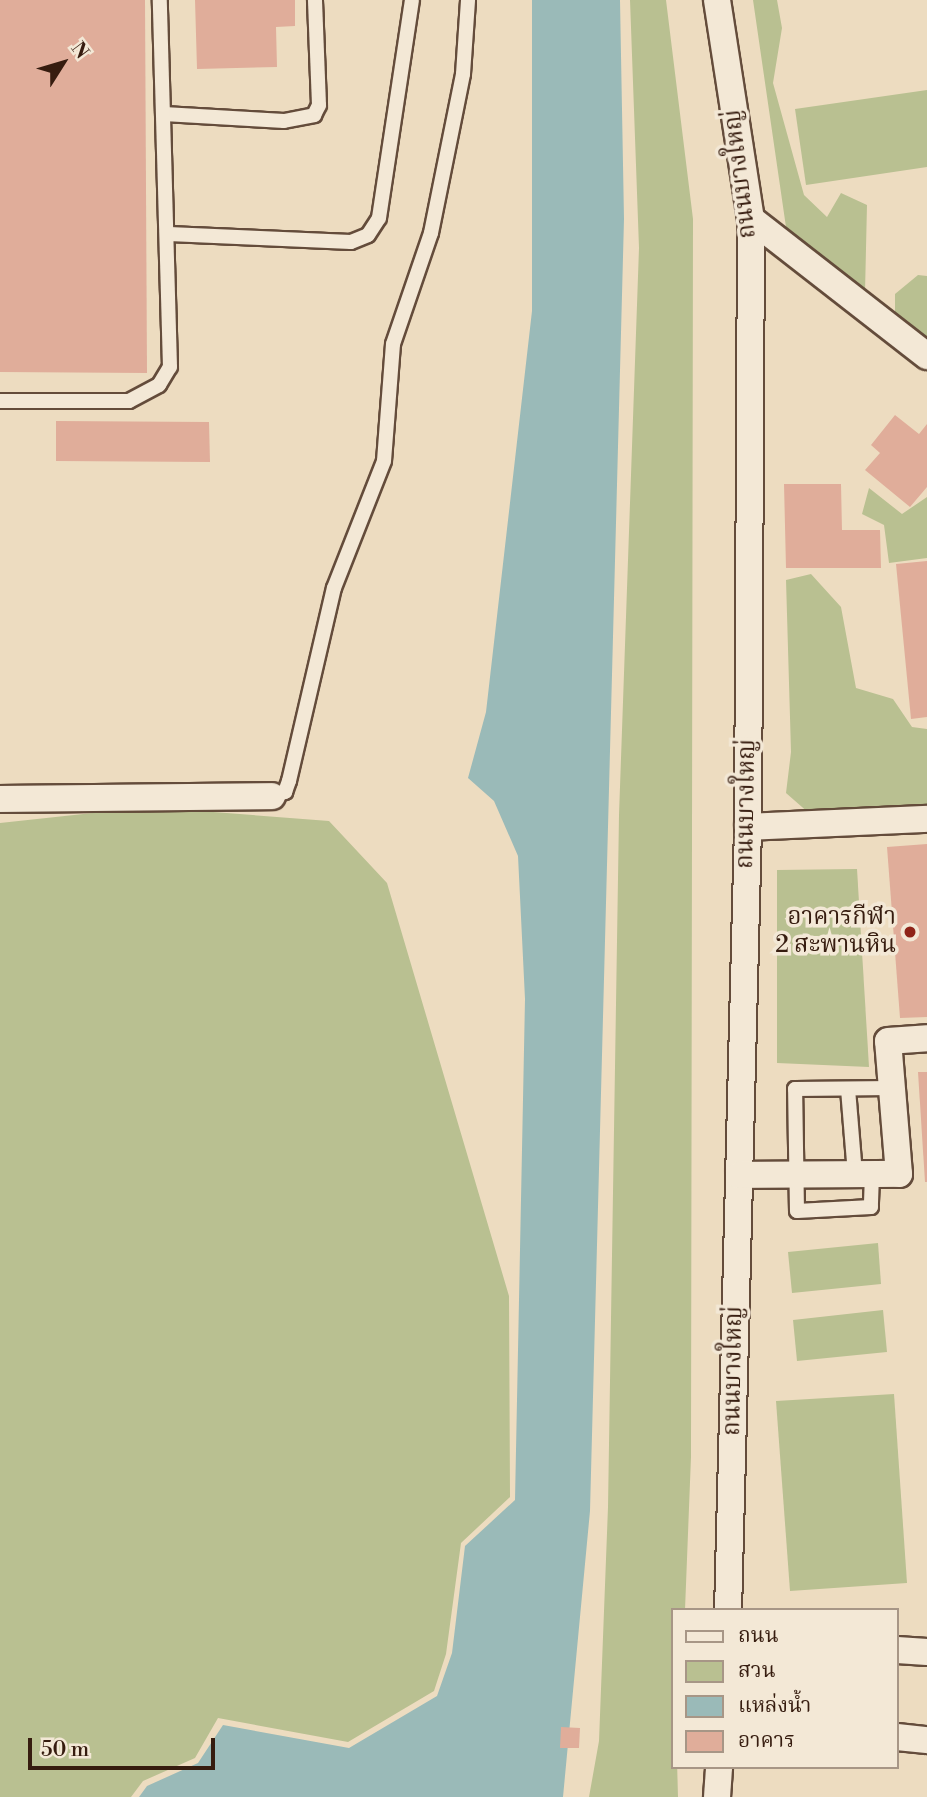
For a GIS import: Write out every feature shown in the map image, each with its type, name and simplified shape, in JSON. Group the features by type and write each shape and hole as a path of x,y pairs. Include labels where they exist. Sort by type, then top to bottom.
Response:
{"street":[{"name":"ถนนบางใหญ่","path":"717,0 751,219 748,827 728,1608"},
{"path":"751,219 927,356"},
{"path":"0,799 272,796"},
{"path":"748,827 927,820"},
{"path":"739,1175 899,1174 888,1041 927,1038"},
{"path":"899,1650 927,1652"},
{"path":"899,1737 927,1740"},
{"path":"717,1797 719,1769"}],"lane":[{"path":"0,401 121,403 159,385 172,354 160,0"},
{"path":"164,114 284,121 314,115 319,105 315,0"},
{"path":"169,234 351,242 368,235 379,218 412,0"},
{"path":"272,796 285,792 289,781 334,588 384,461 393,344 431,233 463,74 468,0"},
{"path":"848,1089 871,1207 797,1211 794,1089 892,1088"}],"green space":[{"path":"630,0 666,0 693,219 691,1457 685,1608 671,1608 671,1769 677,1769 678,1797 589,1797 599,1741 608,1507 619,815 639,248"},
{"path":"753,0 777,0 782,28 773,83 804,195 827,217 841,193 867,205 865,293 787,234"},
{"path":"927,90 927,167 806,185 795,109"},
{"path":"918,275 927,276 927,346 895,321 895,294"},
{"path":"869,488 902,514 927,497 927,558 889,563 884,525 862,514"},
{"path":"811,574 841,607 856,688 893,699 912,727 927,729 927,810 810,814 786,793 791,752 786,580"},
{"path":"148,807 329,821 387,883 509,1296 510,1497 461,1543 446,1654 434,1691 348,1742 218,1718 195,1758 143,1781 131,1797 0,1797 0,823"},
{"path":"857,869 869,1067 777,1063 777,870"},
{"path":"878,1243 881,1284 792,1293 788,1252"},
{"path":"883,1310 887,1352 797,1361 793,1320"},
{"path":"894,1394 907,1583 790,1591 776,1401"}],"water":[{"path":"532,0 620,0 624,219 590,1511 563,1797 139,1797 147,1786 198,1763 223,1725 349,1748 437,1696 452,1653 465,1546 515,1500 525,999 518,856 494,801 468,778 486,712 532,311"}],"building":[{"path":"0,0 145,0 147,373 0,372"},
{"path":"195,0 295,0 295,26 276,27 277,67 197,69"},
{"path":"895,415 919,434 927,424 927,487 910,507 865,470 880,453 871,445"},
{"path":"56,421 209,422 210,462 56,461"},
{"path":"784,484 841,484 842,530 880,530 881,568 786,568"},
{"path":"927,561 927,717 911,719 896,564"},
{"name":"อาคารกีฬา 2 สะพานหิน","path":"927,844 927,1017 900,1018 887,847"},
{"path":"918,1072 927,1072 927,1182 925,1182"},
{"path":"561,1727 580,1728 579,1748 560,1748"}],"place":[{"name":"อาคารกีฬา 2 สะพานหิน","path":"910,932"}]}
